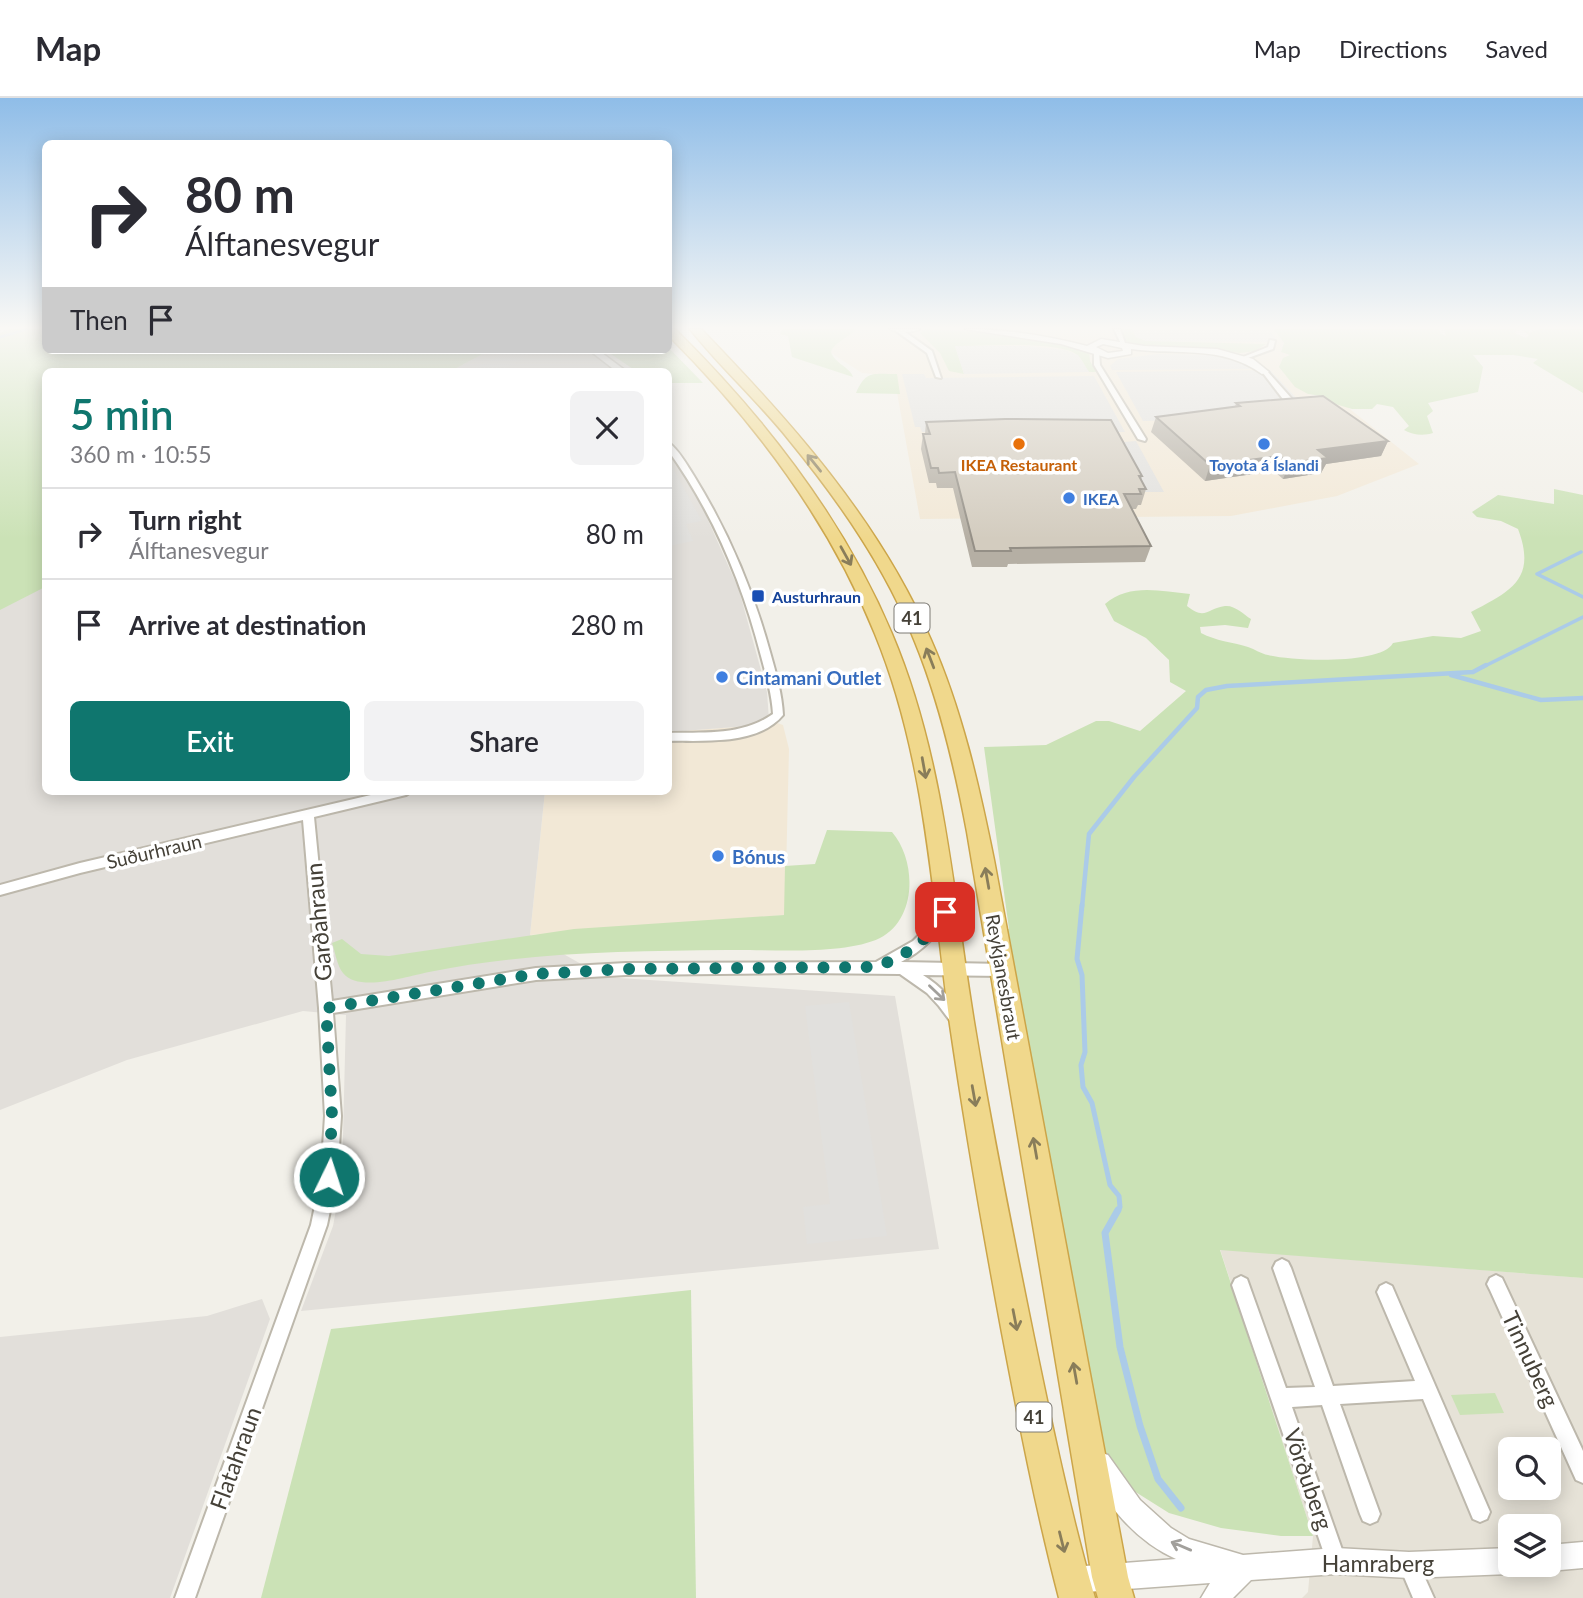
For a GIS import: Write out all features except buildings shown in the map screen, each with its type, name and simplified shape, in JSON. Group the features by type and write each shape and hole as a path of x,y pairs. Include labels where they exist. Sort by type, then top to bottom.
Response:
{"highway":[{"name":"41","path":"732,399 785,463 827,524 862,585 885,635 919,741 963,1029 1032,1411 1074,1589"},
{"name":"Reykjanesbraut","path":"759,399 837,493 873,545 917,627 948,709 965,769 1003,970 1113,1587"}],"street":[{"path":"1119,399 1142,439"},
{"path":"672,450 721,529 751,602 778,706 778,715 768,724 752,731 672,737"},
{"name":"Suðurhraun","path":"0,890 80,868 389,795"},
{"name":"Garðahraun","path":"286,1317 319,1225 329,1177 332,1115 326,1008 309,814"},
{"path":"877,967 916,948 930,936 945,912"},
{"path":"326,1008 536,974 626,969 877,967 1003,970"},
{"path":"900,968 933,987 944,998 963,1029"},
{"path":"1282,1268 1370,1514"},
{"name":"Tinnuberg","path":"1496,1284 1583,1473"},
{"name":"Vörðuberg","path":"1241,1285 1336,1561"},
{"path":"1386,1292 1480,1512"},
{"name":"Flatahraun","path":"186,1598 286,1317"},
{"name":"Vörðuberg","path":"1282,1398 1428,1389"},
{"path":"1087,1441 1105,1475 1139,1517 1174,1545 1245,1568 1214,1598"},
{"path":"1561,1557 1583,1555"},
{"name":"Hamraberg","path":"1245,1568 1336,1561 1409,1565 1498,1561"},
{"path":"1409,1565 1424,1598"},
{"name":"41","path":"1074,1589 1113,1587 1245,1568"}],"shaded area":[{"path":"898,399 1324,399 1346,406 1419,464 1337,496 1231,516 920,519"},
{"path":"908,399 1107,399 1125,432 922,432 920,427 915,427"},
{"path":"1131,399 1299,401 1217,419 1143,421"},
{"path":"1136,441 1164,492 1140,492 1118,450 1128,450 1124,442"},
{"path":"672,459 701,504 739,590 767,692 769,720 748,726 672,732"},
{"path":"672,466 702,521 686,524 693,541 672,545"},
{"path":"42,588 42,795 545,795 530,935 604,977 895,996 939,1249 301,1311 333,1226 342,1177 346,1015 303,1011 127,1060 0,1110 0,604"},
{"path":"769,720 783,725 789,749 785,915 530,935 545,795 672,795 672,732 747,726"},
{"path":"849,1002 887,1236 807,1244 803,1207 830,1204 805,1006"},
{"path":"1220,1249 1583,1278 1583,1598 1302,1598 1308,1592 1313,1536"},
{"path":"262,1299 270,1319 170,1598 0,1598 0,1337 207,1316"}],"green space":[{"path":"0,399 42,399 42,589 0,610"},
{"path":"1326,399 1446,399 1428,403 1433,411 1427,416 1433,433 1426,435 1404,430 1409,426 1393,407 1377,404 1372,409 1352,409"},
{"path":"1554,489 1583,495 1583,1278 1220,1250 1313,1536 1281,1536 1221,1528 1169,1513 1126,1486 1114,1470 1097,1433 1002,930 1009,929 984,747 1046,745 1096,721 1109,721 1140,731 1186,691 1170,682 1169,660 1146,638 1114,621 1105,604 1124,593 1156,590 1190,594 1187,606 1198,613 1219,607 1232,607 1251,619 1248,628 1225,625 1200,627 1201,633 1280,657 1315,660 1355,658 1385,650 1393,643 1433,636 1461,638 1481,631 1471,612 1498,597 1517,581 1522,572 1523,546 1518,529 1501,521 1477,517 1472,512 1498,495 1554,504"},
{"path":"827,830 892,832 900,844 909,873 907,904 901,918 880,938 864,944 826,949 652,951 503,960 372,983 350,979 343,973 332,943 342,939 361,954 389,956 574,929 784,915 785,866 815,864"},
{"path":"691,1290 696,1598 261,1598 331,1329"},
{"path":"1495,1393 1504,1413 1460,1415 1451,1395"}],"waterway":[{"path":"1581,552 1537,574 1583,597"},
{"path":"1483,667 1583,617"},
{"path":"1082,907 1089,834 1134,777 1197,708 1198,697 1206,690 1227,686 1473,672 1486,665"},
{"path":"1451,675 1541,700 1583,698"},
{"path":"1082,905 1077,959 1082,975 1085,1052 1081,1065 1083,1087 1092,1103 1110,1185 1119,1196 1120,1207 1117,1212"},
{"path":"1118,1210 1105,1233 1120,1347 1140,1426 1158,1479 1181,1508"}],"place":[{"name":"IKEA Restaurant","path":"1019,444"},
{"name":"Toyota á Íslandi","path":"1264,444"},
{"name":"IKEA","path":"1069,498"},
{"name":"Austurhraun","path":"758,596"},
{"name":"Cintamani Outlet","path":"722,677"},
{"name":"Bónus","path":"718,856"}],"route":[{"path":"329,1177 332,1115 326,1008 536,974 626,969 877,967 909,953 922,943 930,936 945,912"}]}
